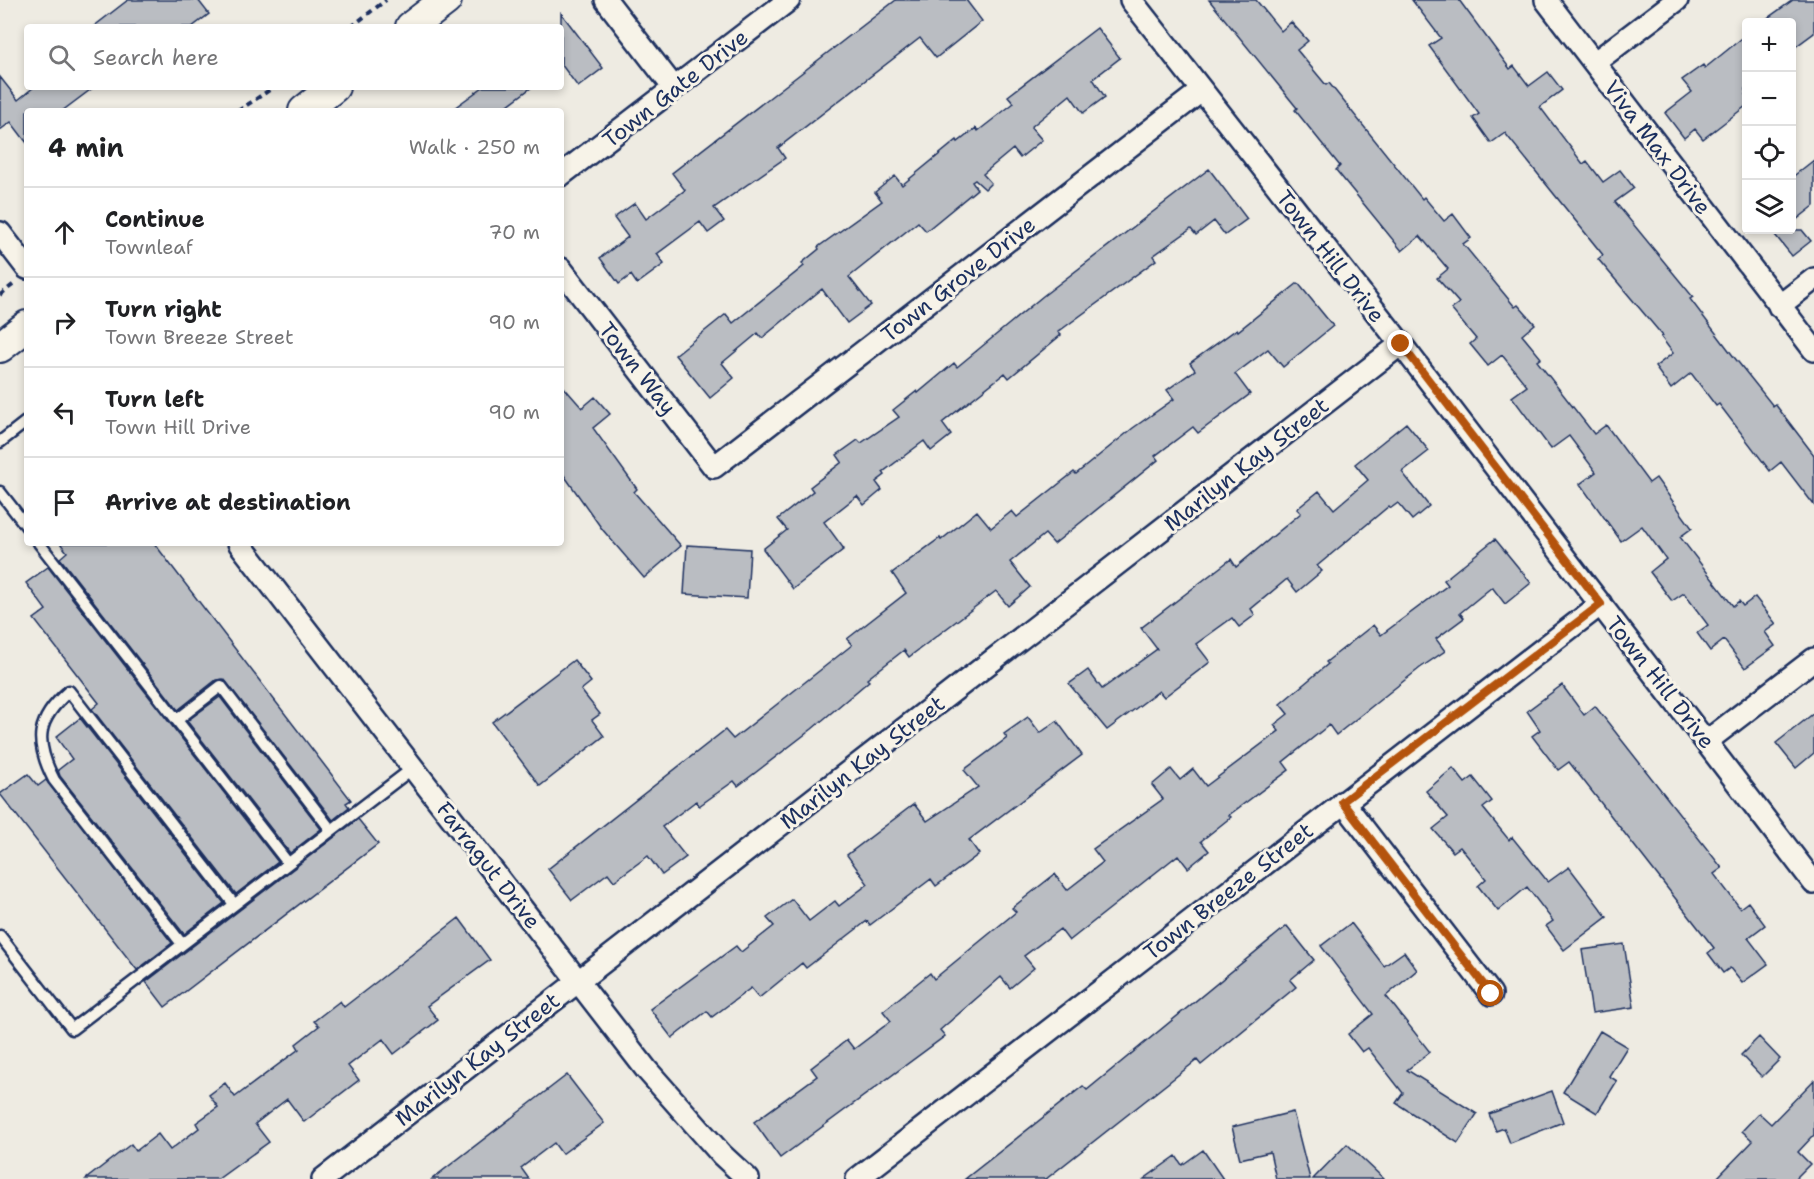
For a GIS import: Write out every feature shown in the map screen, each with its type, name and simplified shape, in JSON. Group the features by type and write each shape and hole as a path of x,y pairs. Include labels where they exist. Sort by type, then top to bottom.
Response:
{"main road":[{"path":"415,24 446,0"},
{"path":"308,108 330,90"},
{"path":"0,347 24,328"}],"street":[{"path":"606,0 674,88"},
{"name":"Town Gate Drive","path":"564,173 789,0"},
{"name":"Town Hill Drive","path":"1131,0 1401,344 1814,883"},
{"name":"Viva Max Drive","path":"1546,0 1814,350"},
{"path":"1594,63 1677,0"},
{"name":"Town Grove Drive","path":"714,467 1201,91"},
{"path":"0,232 24,264"},
{"name":"Town Way","path":"564,272 714,467"},
{"path":"1779,306 1814,279"},
{"name":"Marilyn Kay Street","path":"323,1179 1401,344"},
{"name":"Farragut Drive","path":"241,546 646,1069 722,1155 748,1179"},
{"name":"Town Breeze Street","path":"857,1179 1601,604"},
{"path":"1707,741 1814,659"},
{"path":"1342,802 1491,994"}],"lane":[{"path":"0,442 24,423"},
{"path":"0,492 24,523"},
{"path":"41,546 288,863"},
{"path":"177,720 221,686 331,830"},
{"path":"182,944 54,780 46,765 40,743 43,721 53,705 69,691 234,904"},
{"path":"0,936 72,1029 413,768"}],"path":[{"path":"355,24 386,0"},
{"path":"242,108 269,90"},
{"path":"0,295 9,288"}],"building":[{"path":"128,0 198,0 209,14 196,24 97,24"},
{"path":"896,0 966,0 982,21 936,58 920,38 778,148 785,158 714,208 724,221 708,233 700,222 657,254 664,264 637,284 631,275 619,284 600,258 628,237 614,218 635,203 646,219 685,190 672,173"},
{"path":"1209,0 1256,0 1281,31 1291,22 1308,41 1297,50 1326,85 1329,83 1422,199 1424,197 1444,221 1453,214 1471,238 1463,244 1515,307 1518,305 1535,324 1522,335 1541,358 1537,361 1594,434 1606,425 1649,483 1656,478 1692,528 1680,537 1733,606 1739,601 1743,606 1755,597 1776,624 1765,632 1775,646 1745,668 1724,640 1710,651 1697,633 1708,625 1684,593 1672,601 1650,572 1666,559 1642,526 1621,541 1580,484 1596,472 1569,436 1551,449 1512,397 1527,386 1502,355 1488,366 1470,344 1476,339 1451,309 1459,303 1437,278 1448,269 1420,236 1402,251 1336,170 1340,166 1295,110 1297,108"},
{"path":"1412,0 1459,0 1510,69 1514,66 1529,86 1548,72 1562,90 1540,107 1583,164 1587,161 1603,182 1620,170 1634,188 1615,202 1693,297 1690,299 1734,357 1773,406 1775,404 1814,455 1814,505 1781,462 1770,471 1719,404 1716,406 1691,373 1671,389 1655,367 1673,353 1661,337 1663,336 1598,259 1603,255 1505,133 1491,143 1473,118 1479,114 1429,46 1441,38"},
{"path":"1793,0 1814,0 1814,33 1796,46 1796,18 1768,18"},
{"path":"561,13 603,68 578,87 564,68 564,24 561,24"},
{"path":"1097,28 1120,58 1093,79 1105,97 1083,113 1070,95 1031,127 1042,140 1020,158 1013,149 983,174 991,183 985,189 975,180 972,182 977,189 926,231 918,222 849,277 871,305 847,323 822,289 762,338 758,333 722,363 734,378 710,398 675,355 726,314 733,323 804,266 802,263 819,249 818,247 882,201 875,192 895,176 902,185 957,140 958,142 976,128 978,131 1014,103 1008,96"},
{"path":"1742,38 1742,109 1703,139 1695,129 1684,138 1665,113 1692,92 1682,80 1703,65 1705,68"},
{"path":"0,77 18,100 30,90 90,90 66,108 24,108 24,139 11,122 0,130"},
{"path":"479,90 528,90 504,108 454,108"},
{"path":"1814,160 1814,206 1796,220 1796,180 1796,174"},
{"path":"1209,169 1247,219 1225,235 1214,221 1196,235 1191,229 1153,256 1156,260 1058,332 1061,335 1009,378 1005,373 942,423 951,435 931,451 924,441 883,472 885,475 876,482 882,490 864,505 857,496 824,522 844,549 793,589 763,549 787,530 778,519 813,491 810,487 842,462 837,455 858,440 861,443 899,417 893,410 954,363 957,367 1043,296"},
{"path":"1796,230 1802,230 1811,241 1792,256 1774,234 1796,234"},
{"path":"1298,283 1333,326 1283,367 1268,349 1235,374 1250,394 1198,433 1193,427 1155,456 1158,460 1054,544 1045,534 1010,562 1030,587 1008,606 996,591 909,657 904,650 867,679 869,681 812,729 738,786 734,781 699,806 696,801 662,827 686,857 662,875 648,856 614,881 608,873 572,900 548,869 725,730 733,739 852,645 847,639 906,593 892,573 940,538 941,540 977,511 991,528 1012,511 1017,517 1174,399 1167,390 1195,370 1190,363 1237,329 1238,331"},
{"path":"564,387 582,408 595,397 610,414 593,428 637,489 634,492 681,546 644,578 602,529 564,475"},
{"path":"1406,423 1429,451 1402,472 1429,506 1412,520 1398,503 1391,508 1389,506 1317,566 1322,571 1297,592 1287,579 1251,609 1255,615 1239,627 1232,618 1196,644 1210,662 1164,697 1159,691 1107,730 1069,684 1088,670 1102,689 1157,649 1141,628 1231,559 1236,567 1301,513 1297,509 1319,491 1334,509 1368,480 1355,464"},
{"path":"1495,539 1531,583 1505,604 1492,587 1460,613 1464,618 1436,639 1445,651 1336,735 1329,725 1283,762 1289,770 1229,815 1231,817 1201,841 1209,851 1188,868 1178,855 1069,941 1060,929 1024,956 1034,968 1010,988 1001,977 940,1030 945,1036 780,1158 754,1122 817,1076 811,1068 847,1040 854,1049 891,1021 883,1011 930,973 934,979 1016,912 1012,908 1055,874 1067,890 1103,862 1093,849 1163,799 1152,785 1171,769 1180,780 1193,769 1206,786 1279,731 1274,725 1288,714 1280,704 1328,664 1326,662 1373,625 1381,635 1448,585 1444,580"},
{"path":"687,545 750,549 747,598 684,594"},
{"path":"62,546 156,546 351,800 346,803 349,807 333,820 224,679 216,680 178,710 60,558 67,552"},
{"path":"48,567 278,862 236,894 92,709 99,703 34,619 46,610 26,583"},
{"path":"574,660 591,682 581,690 600,714 592,720 604,736 540,786 492,722"},
{"path":"1562,685 1584,715 1595,706 1722,868 1714,874 1740,908 1748,902 1765,925 1748,938 1768,964 1742,983 1730,968 1723,973 1708,953 1714,948 1569,762 1558,770 1532,736 1540,730 1527,711"},
{"path":"220,697 321,829 290,853 187,721"},
{"path":"1814,713 1814,753 1796,768 1776,743"},
{"path":"1028,717 1040,733 1057,721 1082,755 969,840 979,854 936,886 931,879 870,925 867,921 806,968 802,963 759,998 751,988 712,1017 707,1011 672,1038 650,1009 736,946 741,952 774,926 767,918 792,899 809,921 835,901 839,906 868,884 847,855 914,804 927,821 978,787 964,770 1007,738 1004,734"},
{"path":"80,718 224,903 184,934 60,776 58,770 72,759 56,737"},
{"path":"1453,768 1465,783 1473,777 1492,801 1483,808 1509,840 1512,837 1548,882 1569,867 1607,917 1564,950 1546,926 1553,921 1527,887 1498,911 1478,886 1486,879 1460,847 1453,852 1433,829 1448,817 1426,791"},
{"path":"28,774 38,786 46,780 172,943 137,970 0,794"},
{"path":"358,819 378,844 165,1007 146,982"},
{"path":"459,918 490,960 427,1006 438,1020 394,1054 383,1039 348,1066 359,1080 304,1122 287,1099 255,1124 269,1142 218,1179 86,1179 131,1144 136,1151 158,1134 170,1150 199,1128 196,1123 218,1107 209,1095 225,1083 235,1097 299,1049 296,1044 319,1026 314,1021 340,1001 344,1007"},
{"path":"1351,923 1384,966 1404,952 1417,970 1386,996 1430,1052 1407,1070 1477,1114 1458,1143 1396,1103 1403,1093 1368,1048 1362,1052 1348,1034 1373,1014 1321,946"},
{"path":"1287,926 1314,960 1290,980 1296,987 1201,1065 1197,1060 1046,1179 965,1179 1083,1086 1087,1090"},
{"path":"1624,944 1634,1007 1592,1013 1582,950"},
{"path":"1600,1031 1627,1047 1609,1076 1617,1081 1597,1113 1563,1092"},
{"path":"1759,1037 1780,1059 1762,1077 1741,1055"},
{"path":"567,1075 604,1123 562,1154 554,1143 521,1168 529,1179 432,1179"},
{"path":"1814,1080 1814,1135 1798,1152 1810,1164 1795,1179 1716,1179 1753,1141 1742,1131 1759,1113 1771,1124"},
{"path":"1552,1091 1563,1122 1510,1143 1504,1128 1496,1131 1489,1114"},
{"path":"1293,1112 1310,1179 1276,1179 1270,1152 1240,1159 1232,1127"},
{"path":"1347,1144 1384,1179 1313,1179"},
{"path":"1203,1150 1223,1179 1144,1179 1176,1156 1182,1165"}],"route":[{"path":"1401,344 1601,604 1342,802 1491,994"}]}
